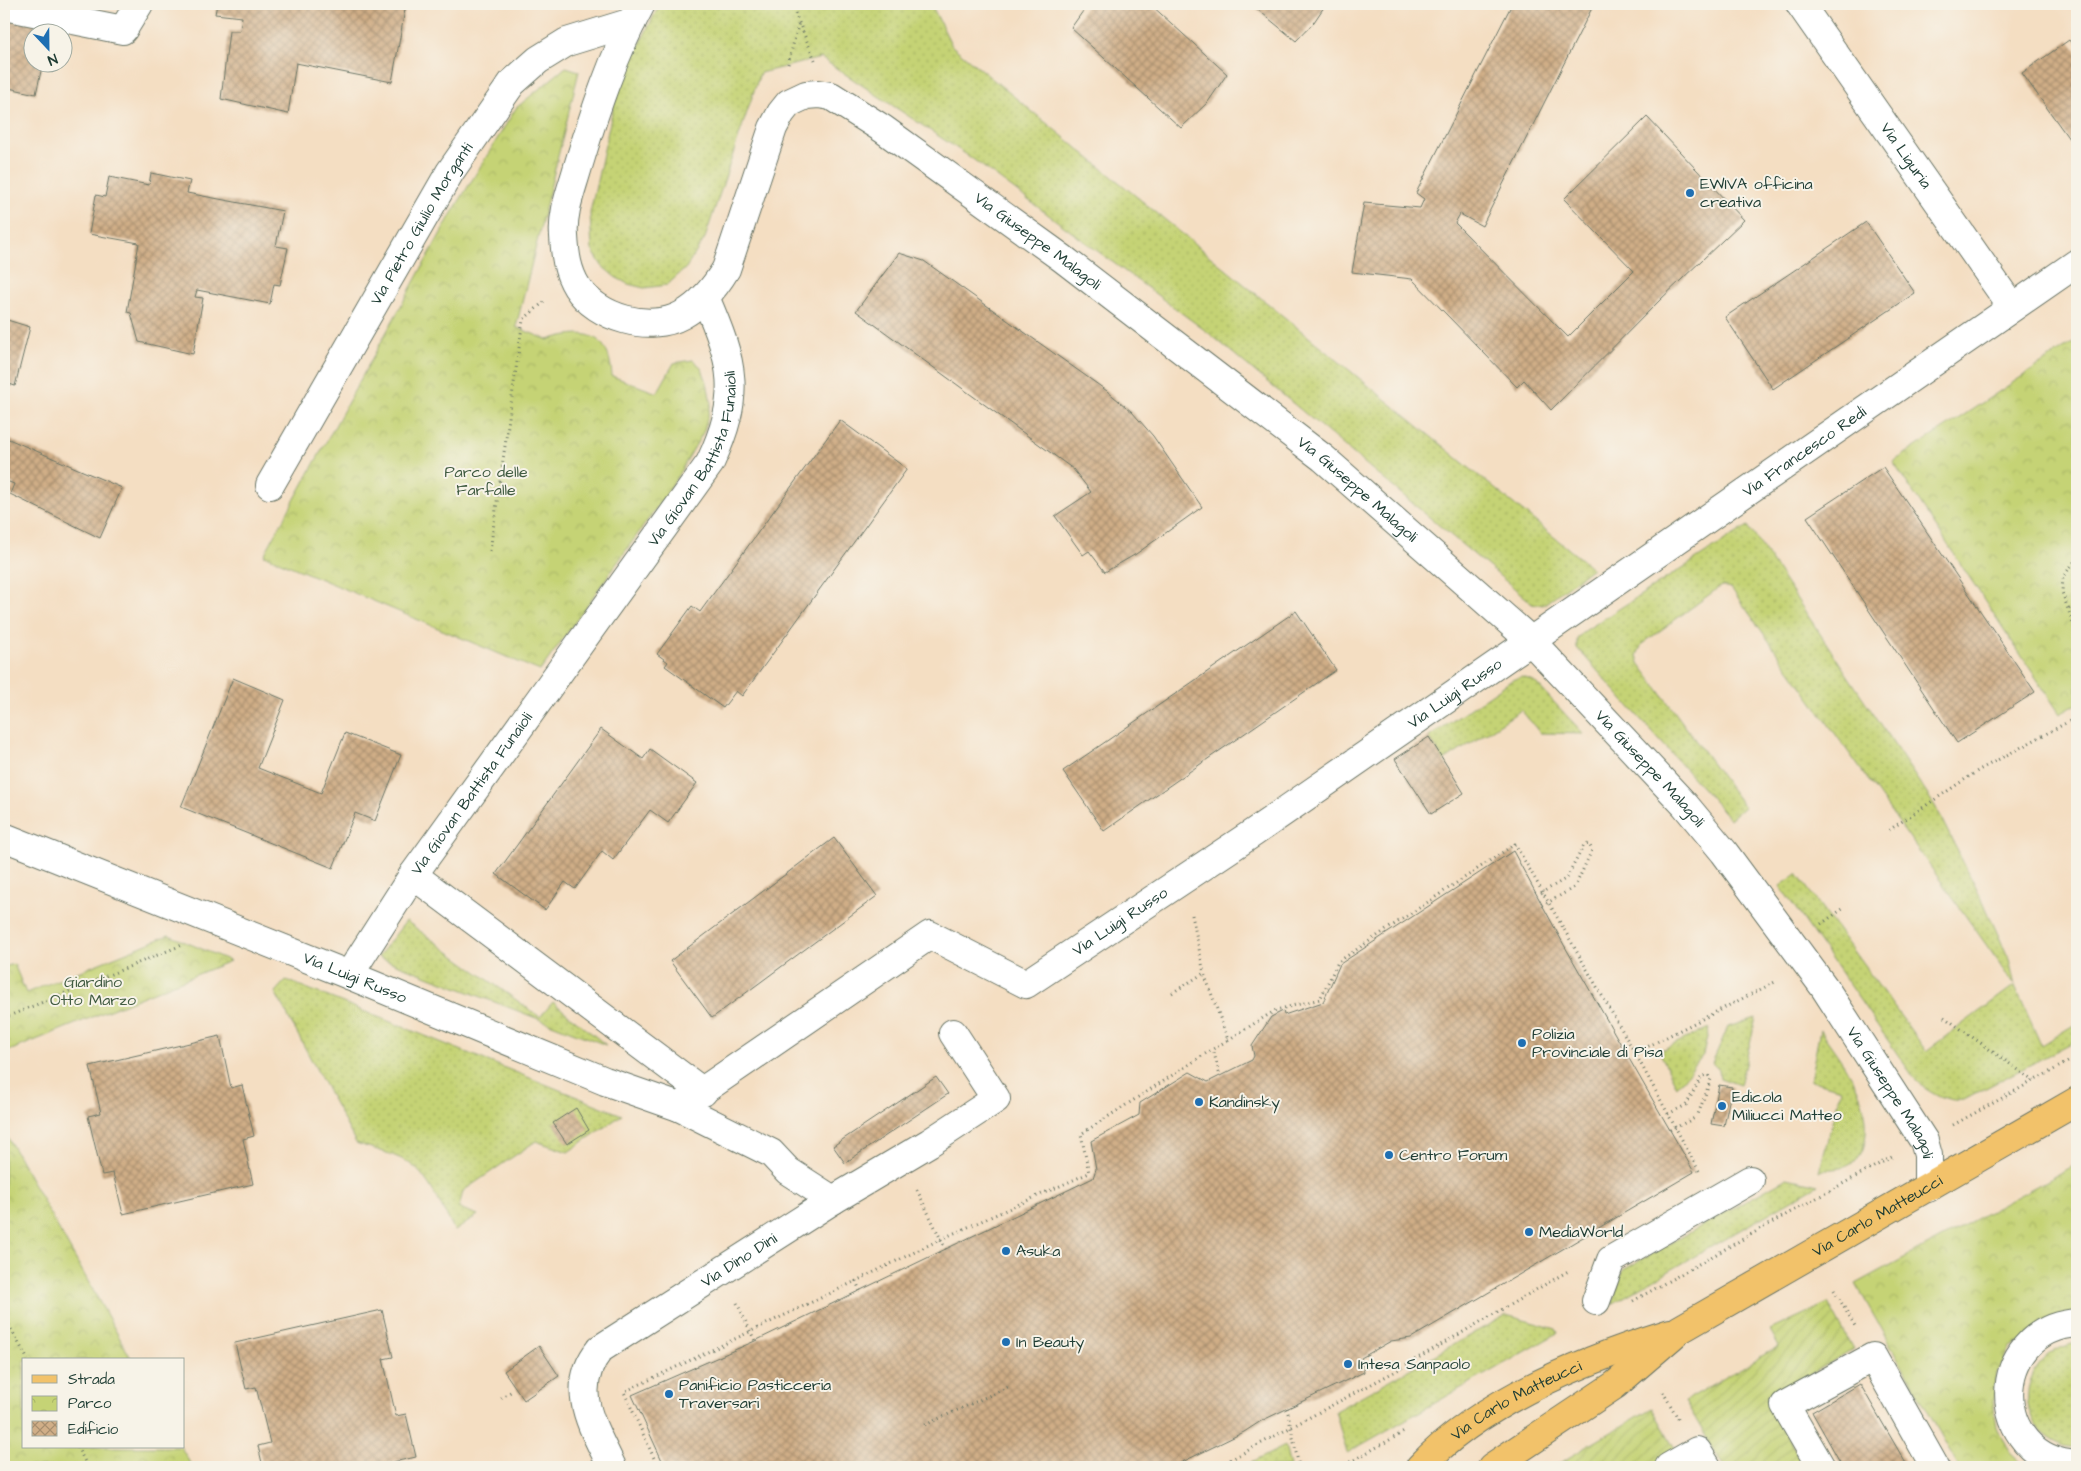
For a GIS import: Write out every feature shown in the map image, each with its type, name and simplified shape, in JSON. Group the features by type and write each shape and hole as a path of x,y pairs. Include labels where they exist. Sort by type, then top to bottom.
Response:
{"main road":[{"name":"Via Carlo Matteucci","path":"1492,1467 1615,1385 1679,1330 2077,1101"},
{"name":"Via Carlo Matteucci","path":"1420,1467 1455,1434 1518,1395 1607,1353 1679,1330"}],"street":[{"path":"4,6 123,30 139,4"},
{"name":"Via Liguria","path":"1800,4 2012,307"},
{"path":"636,13 592,120 564,218 566,263 572,277 578,288 593,303 613,314 637,322 667,320 680,316 694,308 705,297 726,269 773,128 781,113 796,99 818,94 831,96"},
{"name":"Via Pietro Giulio Morganti","path":"270,485 450,172 512,83 538,60 567,42 636,13"},
{"name":"Via Giuseppe Malagoli","path":"831,96 883,129 1062,258 1323,458 1530,640 1685,805 1724,852 1824,988 1919,1133 1928,1155 1928,1188"},
{"name":"Via Francesco Redi","path":"1530,640 2077,263"},
{"name":"Via Giovan Battista Funaioli","path":"349,975 413,875 710,463 727,422 730,378 728,356 705,297"},
{"name":"Via Luigi Russo","path":"4,837 349,975 605,1081 679,1107 930,935 1026,984 1253,833 1530,640"},
{"path":"413,875 703,1092"},
{"name":"Via Dino Dini","path":"612,1467 590,1418 584,1392 588,1367 600,1349 833,1200 996,1099 953,1033"},
{"path":"679,1107 771,1153 788,1171 833,1200"},
{"path":"1596,1302 1612,1260 1750,1180"},
{"path":"2077,1323 2046,1331 2026,1348 2012,1371 2008,1400 2013,1420 2028,1444 2052,1460 2077,1466"},
{"path":"1821,1467 1786,1405 1873,1357 1935,1467"},
{"path":"1669,1467 1697,1451 1707,1467"}],"path":[{"path":"791,4 831,96"},
{"path":"490,551 523,320 572,277"},
{"path":"2077,558 2063,576 2062,592 2069,608 2077,644"},
{"path":"2069,608 2077,604"},
{"path":"1889,830 1979,770 2077,717"},
{"path":"658,1467 624,1392 941,1239 1089,1173 1081,1134 1276,1010 1320,999 1338,962 1515,844 1635,1053 1700,1172"},
{"path":"1542,893 1567,878 1584,845 1589,844 1592,850 1575,887 1542,906"},
{"path":"1190,907 1204,973 1228,1040"},
{"path":"1820,925 1844,908"},
{"path":"4,1018 226,927"},
{"path":"1172,993 1204,973"},
{"path":"1635,1053 1778,980"},
{"path":"1944,1017 2034,1081"},
{"path":"1213,1049 1220,1076"},
{"path":"1983,1110 2077,1056"},
{"path":"1668,1114 1686,1106 1702,1076 1708,1075 1711,1079 1697,1117 1670,1130"},
{"path":"902,1159 946,1250"},
{"path":"1632,1301 1862,1174"},
{"path":"1217,1467 1394,1372 1572,1268"},
{"path":"856,1281 860,1291"},
{"path":"1834,1290 1873,1357"},
{"path":"735,1298 755,1341"},
{"path":"4,1316 5,1321 27,1358"},
{"path":"924,1425 1010,1386"},
{"path":"501,1398 512,1391"},
{"path":"1286,1408 1299,1467"},
{"path":"78,1448 88,1467"}],"green space":[{"path":"660,4 931,4 952,46 1592,568 1543,605 1532,603 1210,334 970,157 821,58 760,73 705,238 686,268 667,285 644,288 628,284 615,277 602,266 592,250 590,213 614,104 634,55"},
{"name":"Parco delle Farfalle","path":"566,67 579,71 516,327 548,340 573,334 593,337 606,350 612,376 657,393 674,363 693,360 701,367 707,382 711,403 704,431 670,489 540,671 264,555 452,213 516,108"},
{"path":"2077,340 2077,581 2072,584 2077,595 2077,704 2060,714 1893,462"},
{"path":"1748,526 1935,806 1986,908 2009,959 2015,985 1731,588 1721,586 1642,644 1637,655 1639,663 1744,807 1730,819 1577,648 1577,639 1583,632"},
{"path":"1522,677 1534,681 1584,734 1540,733 1521,710 1444,761 1429,737 1512,680"},
{"path":"1797,874 1926,1051 2015,985 2041,1045 2077,1023 2077,1040 1963,1100 1939,1096 1917,1082 1780,886"},
{"path":"406,921 540,1017 553,1002 606,1045 378,957"},
{"name":"Giardino Otto Marzo","path":"169,935 230,961 4,1053 4,967 14,964 26,993"},
{"path":"286,980 622,1115 568,1152 536,1141 463,1191 459,1208 478,1215 455,1231 419,1171 393,1155 356,1143 275,992"},
{"path":"1756,1018 1740,1085 1720,1078 1719,1070 1712,1063 1728,1027"},
{"path":"1709,1028 1703,1055 1677,1087 1659,1051"},
{"path":"1820,1030 1845,1066 1858,1091 1866,1118 1866,1133 1863,1148 1855,1161 1845,1167 1819,1172 1841,1089 1810,1080"},
{"path":"4,1131 131,1358 22,1358 22,1448 182,1448 192,1467 4,1467"},
{"path":"2077,1164 2077,1313 2011,1348 1997,1372 1993,1400 1997,1427 2009,1452 2025,1467 1959,1467 1856,1284"},
{"path":"1787,1178 1818,1185 1612,1304 1623,1270"},
{"path":"1828,1303 1853,1349 1766,1400 1805,1467 1724,1467 1685,1401 1779,1346 1770,1330"},
{"path":"1506,1315 1556,1329 1558,1333 1347,1453 1335,1411"},
{"path":"2077,1342 2077,1448 2064,1446 2045,1435 2034,1422 2028,1406 2028,1390 2033,1374 2043,1360 2058,1348"},
{"path":"1652,1408 1677,1452 1650,1467 1553,1467"},
{"path":"1285,1446 1290,1467 1243,1467"}],"building":[{"path":"217,4 406,4 392,82 296,63 288,114 221,99 229,31 240,31 242,17 215,14"},
{"path":"1088,4 1150,4 1227,74 1208,102 1181,128 1071,28"},
{"path":"1251,4 1326,4 1314,22 1296,41"},
{"path":"1512,4 1594,4 1482,226 1460,214 1455,223 1568,337 1634,271 1564,199 1647,117 1744,220 1660,300 1551,410 1524,380 1517,387 1412,279 1352,272 1364,203 1420,208 1424,199 1416,193"},
{"path":"4,16 32,22 22,22 22,72 41,72 36,94 4,87"},
{"path":"2069,40 2077,51 2077,150 2022,73"},
{"path":"151,173 190,181 187,193 283,211 276,246 288,248 280,285 274,284 270,304 197,290 195,297 203,298 193,354 139,342 131,313 127,312 139,243 89,234 96,195 105,197 109,177 149,185"},
{"path":"1866,222 1915,293 1773,389 1725,317"},
{"path":"899,253 924,261 1107,391 1132,412 1153,436 1202,507 1136,554 1105,572 1089,551 1083,555 1055,516 1091,492 1073,469 856,311"},
{"path":"4,319 30,327 15,386 4,382"},
{"path":"840,420 907,469 742,696 736,691 723,708 665,666 668,662 657,654 692,606 700,612"},
{"path":"4,437 122,488 100,538 10,494 14,484 4,480"},
{"path":"1883,467 2035,692 1957,743 1807,517"},
{"path":"1296,611 1336,670 1104,831 1063,771"},
{"path":"233,678 285,700 258,768 321,793 345,733 401,755 375,821 355,813 333,868 181,807"},
{"path":"601,729 643,759 650,749 697,783 668,823 650,810 613,860 602,851 575,889 565,882 545,910 496,874"},
{"path":"1429,737 1464,793 1431,814 1395,759"},
{"path":"834,838 877,896 712,1018 670,961"},
{"name":"Centro Forum","path":"1513,851 1564,945 1694,1172 1411,1338 1391,1341 1361,1358 1364,1372 1261,1421 1244,1432 1172,1467 665,1467 632,1395 755,1341 1093,1178 1096,1169 1091,1141 1139,1115 1140,1103 1190,1072 1208,1082 1252,1060 1254,1056 1252,1046 1271,1017 1283,1011 1284,1015 1323,1002 1340,964"},
{"path":"220,1036 231,1088 242,1085 254,1136 243,1139 253,1184 123,1214 113,1173 102,1175 88,1116 101,1113 90,1066"},
{"path":"936,1077 948,1094 845,1163 833,1146"},
{"name":"Edicola Miliucci Matteo","path":"1719,1085 1732,1087 1724,1126 1711,1124"},
{"path":"576,1108 589,1130 567,1144 553,1123"},
{"path":"382,1310 393,1357 383,1359 396,1416 406,1414 416,1457 371,1467 263,1467 258,1446 270,1443 256,1387 246,1389 235,1343"},
{"path":"539,1346 559,1376 524,1400 504,1371"},
{"path":"1860,1384 1908,1467 1843,1467 1812,1412"}],"place":[{"name":"EWIVA officina creativa","path":"1690,193"},
{"name":"Polizia Provinciale di Pisa","path":"1522,1043"},
{"name":"Kandinsky","path":"1199,1102"},
{"name":"Edicola Miliucci Matteo","path":"1722,1106"},
{"name":"Centro Forum","path":"1389,1155"},
{"name":"MediaWorld","path":"1529,1232"},
{"name":"Asuka","path":"1006,1251"},
{"name":"In Beauty","path":"1006,1342"},
{"name":"Intesa Sanpaolo","path":"1348,1364"},
{"name":"Panificio Pasticceria Traversari","path":"669,1394"}]}
